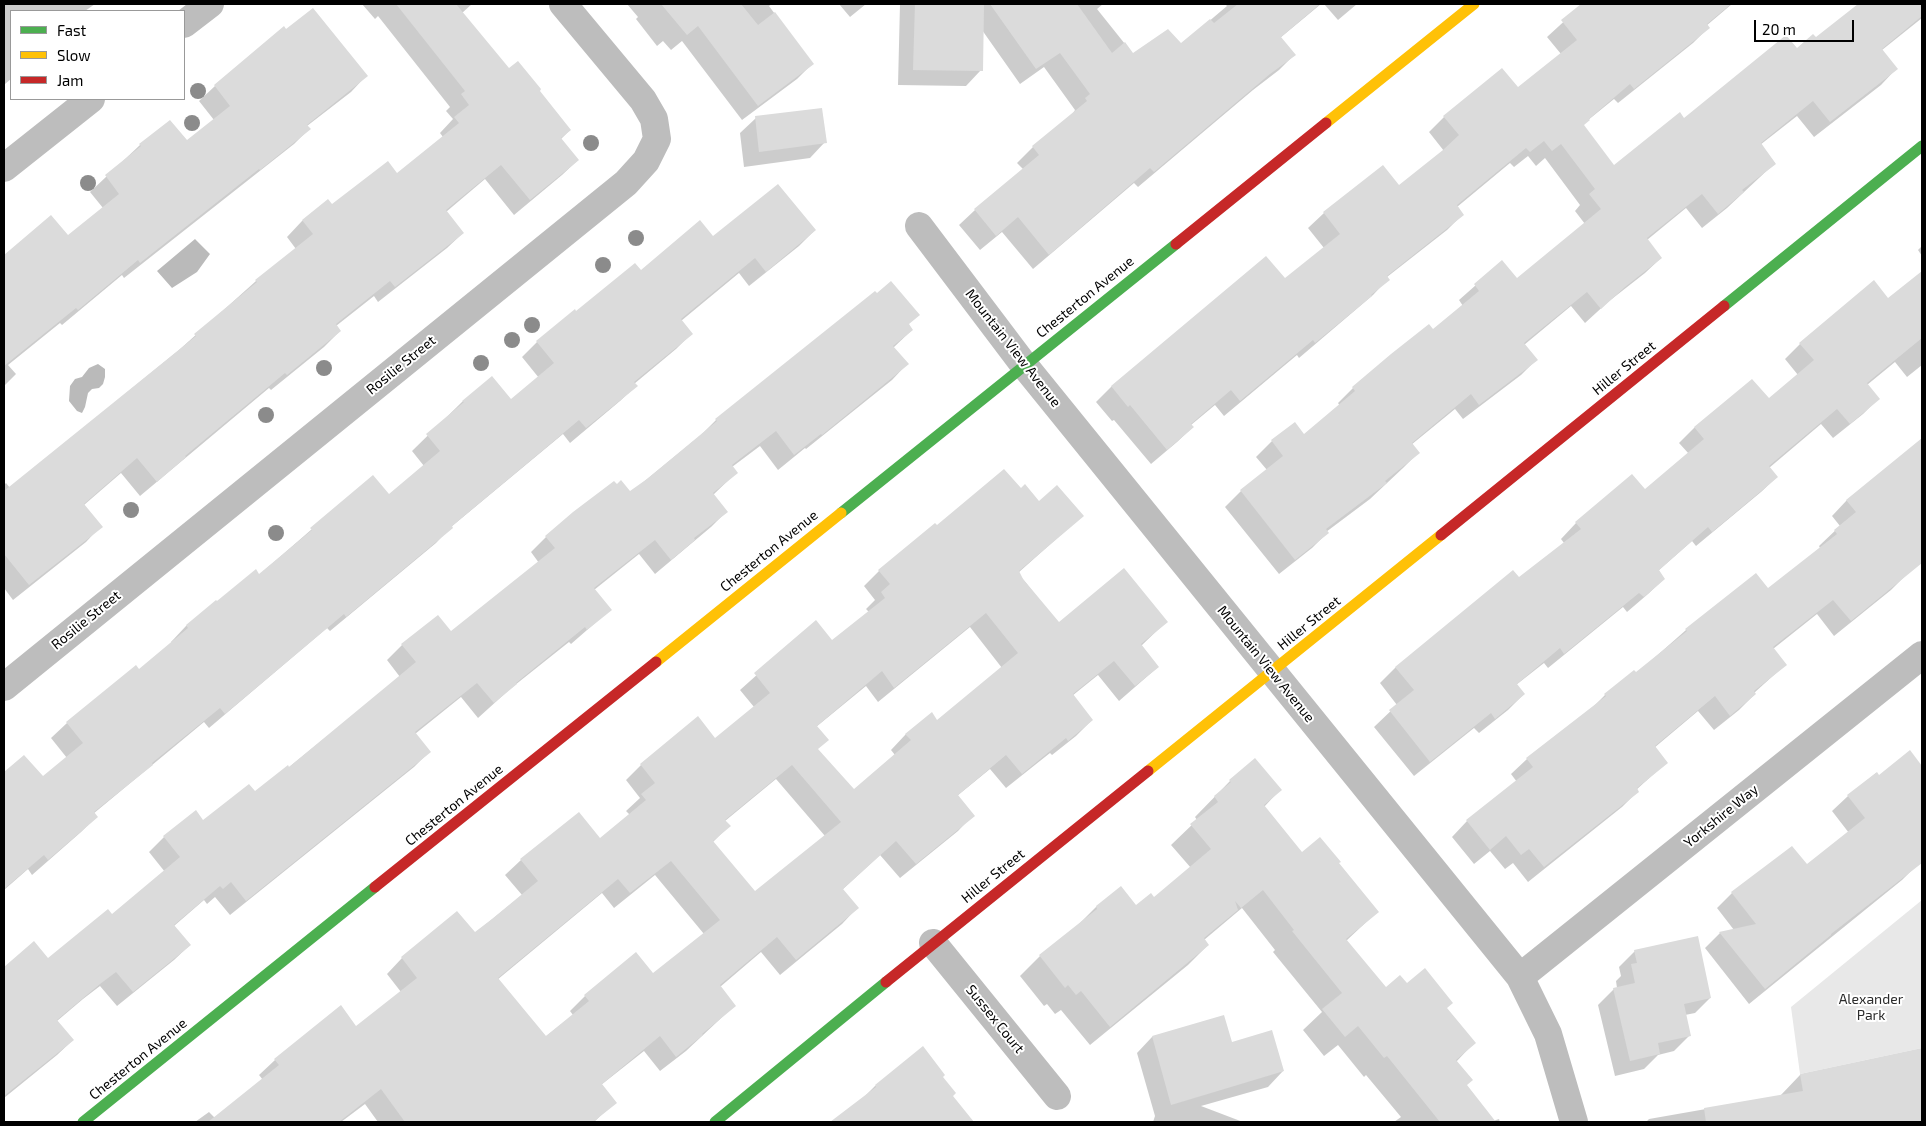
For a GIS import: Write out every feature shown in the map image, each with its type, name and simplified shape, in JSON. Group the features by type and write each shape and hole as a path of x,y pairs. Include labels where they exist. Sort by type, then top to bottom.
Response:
{"street":[{"path":"185,23 210,4"},
{"name":"Rosilie Street","path":"4,687 618,189 646,161 657,139 654,119 643,100 563,4"},
{"name":"Chesterton Avenue","path":"83,1122 1474,4"},
{"path":"4,168 90,100"},
{"name":"Hiller Street","path":"715,1122 1922,146"},
{"name":"Mountain View Avenue","path":"919,226 1024,365 1520,977 1548,1034 1574,1122"},
{"name":"Yorkshire Way","path":"1520,977 1922,655"},
{"name":"Sussex Court","path":"934,943 1057,1096"}],"green space":[{"name":"Alexander Park","path":"1922,900 1922,1048 1800,1074 1791,1007"}],"shaded area":[{"path":"195,239 210,254 197,272 172,288 157,271"},
{"path":"98,364 105,369 103,384 88,393 82,413 77,411 69,401 70,386 75,379 82,377 89,368"}],"building":[{"path":"396,4 456,4 509,68 518,61 541,89 540,91 571,130 561,138 579,160 530,200 501,165 446,210 464,233 395,287 390,281 336,324 341,331 287,375 285,373 185,456 157,482 137,458 84,504 103,527 29,585 4,554 4,491 196,336 194,334 257,282 255,280 313,234 302,220 328,199 332,204 388,161 397,173 459,123 454,117 469,105 461,94 465,91"},
{"path":"661,4 741,4 758,25 775,12 814,64 758,106 698,26 687,35"},
{"path":"915,4 984,4 983,71 913,70"},
{"path":"990,4 1077,4 1112,53 1125,42 1133,53 1168,29 1181,43 1210,19 1214,23 1238,4 1320,4 1281,37 1296,55 1270,74 1154,172 1150,168 1049,255 1018,217 996,236 974,209 1039,155 1032,146 1087,101 1085,98 1090,94 1060,53 1036,69"},
{"path":"1581,4 1731,4 1707,24 1710,28 1634,89 1630,84 1584,125 1614,165 1680,112 1684,118 1786,35 1797,48 1813,34 1816,37 1858,4 1922,4 1922,16 1882,49 1898,69 1830,122 1813,101 1761,143 1776,164 1742,190 1744,192 1718,214 1702,194 1647,238 1662,258 1601,309 1587,292 1524,343 1538,360 1479,405 1471,394 1412,443 1420,453 1385,481 1387,483 1326,529 1329,533 1295,560 1240,490 1283,456 1271,440 1295,422 1304,434 1355,391 1352,387 1391,354 1429,324 1433,329 1479,291 1474,284 1502,260 1517,278 1601,209 1589,194 1595,189 1561,144 1552,151 1544,141 1530,152 1526,148 1457,205 1464,215 1387,276 1390,280 1372,296 1315,343 1313,340 1240,401 1231,390 1191,424 1194,427 1167,450 1130,405 1128,407 1111,386 1266,256 1285,278 1340,234 1323,212 1383,165 1399,185 1443,150 1459,135 1443,116 1502,68 1518,87 1577,40 1561,20"},
{"path":"313,8 368,76 307,125 311,129 260,170 140,263 138,260 78,310 76,308 4,366 4,255 51,215 68,235 119,194 105,175 141,146 139,144 170,120 187,140 230,106 214,85 284,26 286,29"},
{"path":"822,108 827,143 759,152 755,116"},
{"path":"778,184 816,230 766,272 755,258 681,319 693,334 634,382 638,386 586,428 579,420 346,617 344,614 225,714 220,708 94,812 98,817 48,860 44,855 4,889 4,772 24,755 43,776 83,743 66,722 136,665 139,669 188,628 186,625 256,569 259,574 312,530 310,528 373,475 389,494 440,451 426,434 492,376 511,399 554,363 536,341 575,309 576,311 635,263 641,270 700,220 713,236"},
{"path":"1922,271 1922,338 1867,383 1880,399 1850,424 1837,409 1769,466 1778,477 1712,532 1708,527 1659,570 1665,579 1644,597 1639,593 1564,654 1560,648 1517,684 1525,694 1495,719 1491,713 1430,762 1389,710 1414,690 1395,667 1513,570 1519,577 1581,529 1575,522 1632,474 1645,489 1704,439 1694,427 1752,379 1769,398 1814,360 1799,343 1874,280 1888,298"},
{"path":"891,281 920,315 909,324 913,330 893,346 909,364 822,435 794,455 776,431 732,465 738,473 713,493 728,512 694,538 695,540 671,560 655,540 594,588 612,610 587,630 585,627 494,703 477,683 415,732 431,752 246,901 231,882 223,889 220,886 174,925 191,945 133,992 116,972 100,984 57,1020 74,1040 4,1096 4,967 34,941 48,958 108,909 112,914 180,857 163,836 196,810 203,820 249,784 255,791 288,765 289,767 416,662 401,644 438,615 451,631 555,548 545,536 573,512 614,481 617,484 621,480 630,491 647,479 717,421 715,419 875,291 877,293"},
{"path":"1922,438 1922,563 1851,621 1833,600 1773,647 1787,665 1754,691 1756,694 1730,716 1715,696 1655,746 1668,763 1637,788 1639,792 1544,867 1529,849 1521,855 1506,836 1490,850 1466,820 1533,767 1526,758 1606,696 1604,694 1634,670 1636,672 1687,631 1685,629 1756,573 1768,588 1837,534 1834,530 1856,512 1846,500"},
{"path":"1004,469 1021,488 1025,484 1039,501 1057,485 1084,516 1019,571 1023,579 1059,622 1124,568 1168,622 1141,644 1159,667 1135,686 1114,661 1073,694 1093,720 1068,741 1066,738 1022,774 1006,755 958,795 975,816 916,864 896,841 843,889 859,908 796,960 777,937 720,985 736,1006 703,1035 676,1057 660,1036 602,1084 617,1103 593,1122 405,1122 381,1089 339,1122 208,1122 279,1065 274,1059 341,1005 356,1026 417,978 401,957 457,911 475,932 538,881 520,859 579,812 600,838 646,800 641,794 655,783 640,764 698,716 715,738 770,693 754,673 816,620 832,640 885,598 881,592 890,584 878,570 935,523 937,525","holes":["986,613 1018,653 937,720 932,712 905,734 911,740 854,789 818,749 829,740 817,726 882,671 894,688","792,765 841,822 755,891 713,841 731,826 725,820","671,861 720,920 653,973 636,952 584,995 589,1001 546,1036 498,978 618,879 630,893"]},
{"path":"1910,750 1922,766 1922,863 1831,934 1765,989 1719,932 1756,924 1731,892 1792,846 1807,864 1865,818 1847,795 1877,772 1879,775"},
{"path":"1255,758 1282,790 1264,805 1302,852 1320,837 1379,912 1346,939 1386,987 1400,975 1407,983 1425,968 1453,1003 1447,1008 1476,1043 1456,1060 1473,1080 1467,1085 1496,1122 1440,1122 1387,1056 1384,1058 1358,1026 1345,1037 1322,1009 1342,993 1292,931 1294,930 1263,890 1241,908 1235,901 1238,910 1204,938 1209,945 1110,1027 1081,991 1076,995 1068,985 1065,988 1039,955 1097,909 1096,906 1121,886 1136,905 1151,893 1154,897 1211,849 1190,824 1218,802 1214,796 1231,782 1229,780"},
{"path":"1698,936 1711,998 1684,1004 1691,1036 1658,1043 1660,1054 1630,1061 1613,988 1635,983 1631,964 1637,963 1634,950"},
{"path":"1224,1015 1232,1042 1272,1030 1284,1071 1171,1105 1152,1036"},
{"path":"923,1046 956,1093 953,1096 974,1122 830,1122 876,1087 875,1085"},
{"path":"1922,1048 1922,1122 1706,1122 1704,1108 1803,1091 1800,1074"}],"traffic: fast":[{"path":"1724,306 1922,146"},
{"path":"841,513 1176,244"},
{"path":"83,1122 375,887"},
{"path":"715,1122 886,982"}],"traffic: slow":[{"path":"1326,123 1474,4"},
{"path":"656,662 841,513"},
{"path":"1148,771 1441,535"}],"traffic: jam":[{"path":"1176,244 1326,123"},
{"path":"1441,535 1724,306"},
{"path":"375,887 656,662"},
{"path":"886,982 1148,771"}]}
